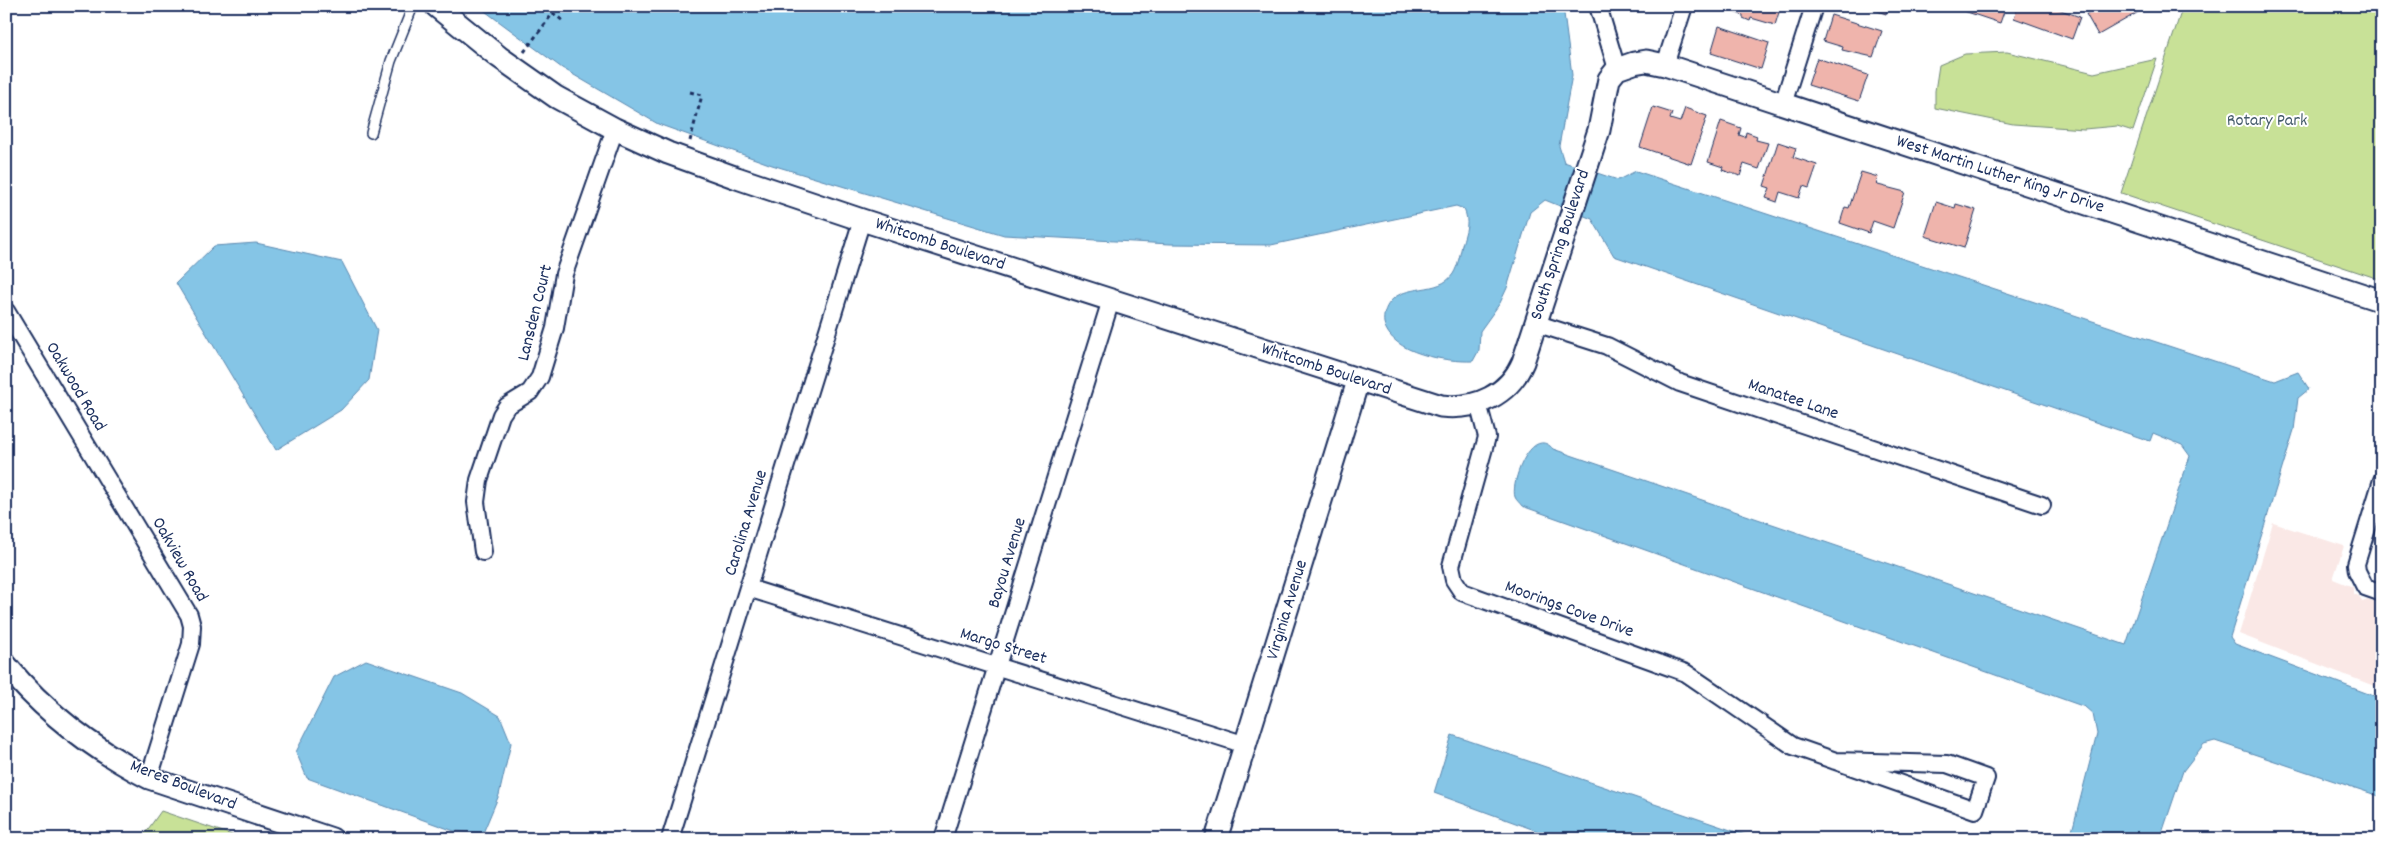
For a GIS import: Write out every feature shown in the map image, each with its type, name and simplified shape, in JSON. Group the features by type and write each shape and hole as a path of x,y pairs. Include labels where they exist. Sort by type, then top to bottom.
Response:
{"street":[{"name":"Whitcomb Boulevard","path":"436,6 535,83 615,129 651,146 713,170 1358,381 1441,406 1478,403"},
{"path":"1598,6 1618,68"},
{"path":"1665,65 1684,6"},
{"path":"1783,104 1814,6"},
{"name":"West Martin Luther King Jr Drive","path":"1618,68 1646,61 1665,65 2382,301"},
{"name":"South Spring Boulevard","path":"1478,403 1498,394 1516,375 1602,119 1606,89 1613,73 1618,68"},
{"name":"Lansden Court","path":"484,552 476,502 479,480 501,415 507,406 530,392 540,377 555,328 564,274 615,129"},
{"name":"Carolina Avenue","path":"670,839 862,220"},
{"name":"Bayou Avenue","path":"943,839 1112,300"},
{"name":"Oakwood Road","path":"6,311 110,483"},
{"name":"Manatee Lane","path":"1535,323 1607,346 1680,383 2042,505"},
{"name":"Virginia Avenue","path":"1216,839 1358,381"},
{"name":"Moorings Cove Drive","path":"1478,403 1487,437 1451,566 1454,580 1462,592 1686,673 1793,746 1835,761 1975,810 1986,778 1946,764 1835,761"},
{"path":"2382,480 2356,564 2356,571 2365,587 2382,592"},
{"name":"Oakview Road","path":"110,483 186,609 192,626 191,644 149,778"},
{"name":"Margo Street","path":"748,588 1246,745"},
{"name":"Meres Boulevard","path":"6,665 45,708 106,754 149,778 332,839"}],"lane":[{"path":"371,133 391,61 413,6"}],"path":[{"path":"523,52 553,13 563,21"},
{"path":"688,149 702,95 690,92"}],"shaded area":[{"path":"2273,523 2344,546 2333,579 2353,587 2353,594 2359,596 2363,602 2367,599 2382,604 2382,689 2239,634"}],"green space":[{"name":"Rotary Park","path":"2183,6 2382,6 2382,280 2121,193"},
{"path":"2007,52 2094,73 2157,59 2133,131 2117,126 2084,129 2013,124 1935,108 1935,91 1939,65 1965,54"},
{"path":"161,811 244,839 141,839"}],"water":[{"path":"478,6 1563,6 1572,75 1559,146 1564,162 1618,180 1636,171 2275,381 2298,372 2309,389 2298,398 2294,430 2230,637 2235,644 2382,699 2382,797 2215,741 2204,744 2183,771 2160,839 2070,839 2097,734 2093,714 2085,707 1522,506 1516,498 1514,490 1524,458 1538,444 1545,443 1553,449 2126,645 2190,456 2182,445 2153,433 2150,441 1614,256 1592,219 1545,200 1530,212 1507,288 1500,303 1480,331 1479,350 1473,361 1435,358 1408,349 1397,342 1389,334 1384,323 1384,315 1388,304 1396,296 1413,290 1439,285 1453,274 1459,260 1467,223 1464,209 1456,206 1271,245 1170,244 1004,235 772,165 658,124 562,68"},
{"path":"256,243 342,262 377,330 369,380 341,410 276,450 176,283 214,246"},
{"path":"366,660 462,693 500,716 511,743 499,795 483,833 454,831 307,778 296,752 334,677"},
{"path":"1452,735 1757,839 1559,839 1434,793"}],"building":[{"path":"1722,6 1781,6 1775,25 1751,18 1750,21 1743,18 1743,15 1722,9"},
{"path":"1863,6 1888,6 1886,14"},
{"path":"1959,6 2006,6 2000,23 1958,9"},
{"path":"2018,6 2050,6 2080,17 2072,39 2014,18"},
{"path":"2101,6 2149,6 2098,35 2086,14"},
{"path":"1831,15 1882,31 1873,57 1842,50 1843,47 1823,41"},
{"path":"1719,26 1769,43 1761,69 1711,53"},
{"path":"1817,58 1868,75 1859,101 1808,85"},
{"path":"1653,107 1672,113 1670,119 1680,122 1685,108 1707,116 1691,164 1640,147"},
{"path":"1721,121 1741,128 1739,135 1745,137 1746,132 1757,136 1756,140 1768,143 1759,169 1744,164 1740,176 1722,170 1723,167 1708,162"},
{"path":"1778,142 1796,148 1793,157 1817,165 1809,188 1803,186 1799,198 1780,192 1777,202 1766,198 1770,188 1764,186"},
{"path":"1861,172 1878,177 1876,183 1878,185 1905,192 1893,228 1873,221 1869,233 1840,223 1845,207 1849,208"},
{"path":"1936,202 1955,208 1956,204 1976,210 1964,248 1925,236"}]}
